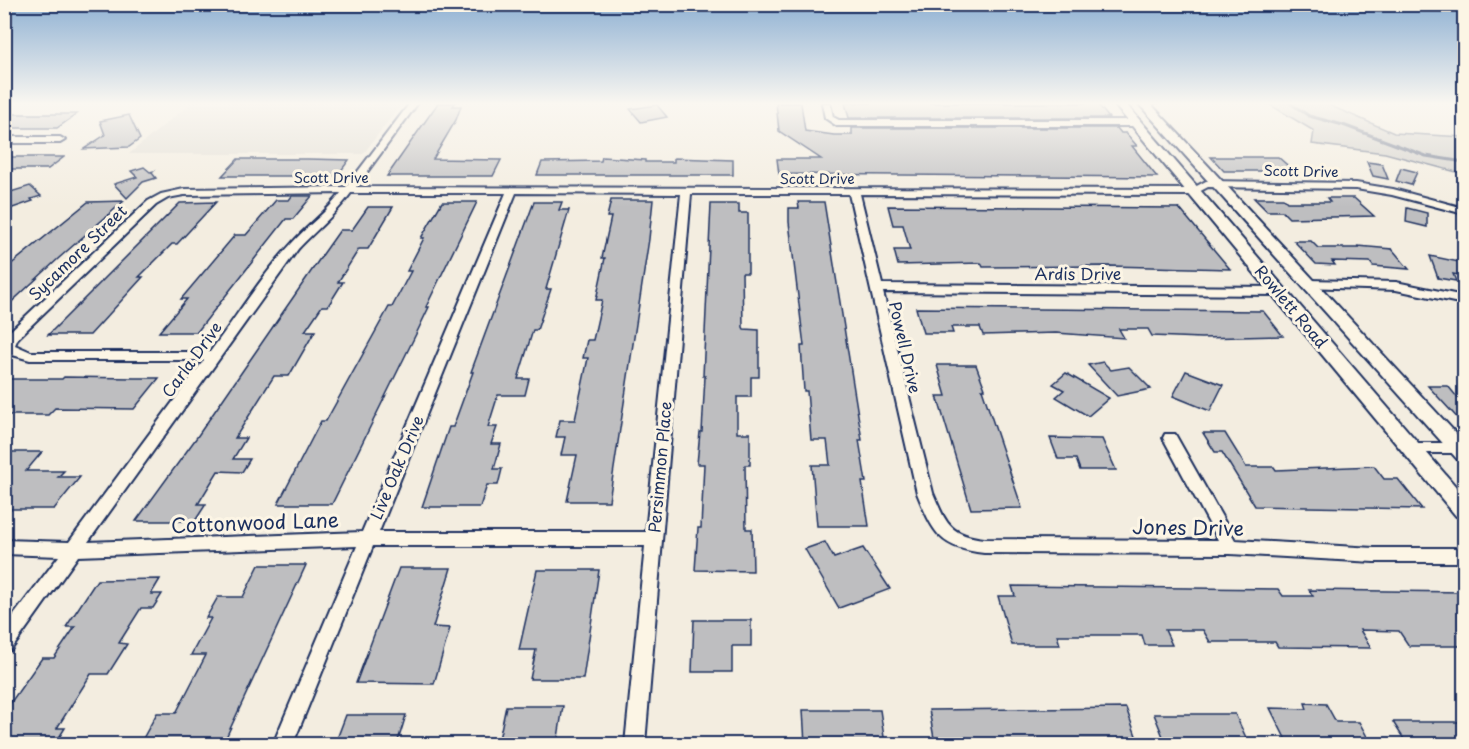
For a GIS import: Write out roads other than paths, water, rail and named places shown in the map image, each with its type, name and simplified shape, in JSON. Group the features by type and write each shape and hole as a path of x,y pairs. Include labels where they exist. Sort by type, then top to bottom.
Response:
{"main road":[{"name":"Rowlett Road","path":"1148,138 1464,510"},
{"name":"Rowlett Road","path":"1176,138 1463,450"}],"street":[{"name":"Carla Drive","path":"4,644 294,247 313,227 332,212 387,138"},
{"path":"4,140 60,141"},
{"name":"Scott Drive","path":"165,196 184,192 348,190 1193,192 1206,184 1217,184 1356,186 1393,192 1464,211"},
{"name":"Live Oak Drive","path":"283,744 512,191"},
{"name":"Persimmon Place","path":"634,744 686,191"},
{"name":"Powell Drive","path":"854,192 900,395 925,493 931,508"},
{"name":"Sycamore Street","path":"165,196 152,203 13,336 8,346 14,351 30,356 213,356"},
{"path":"1309,284 1396,286 1464,300"},
{"name":"Ardis Drive","path":"876,288 1280,291"},
{"path":"1170,438 1230,547"},
{"path":"1412,448 1463,450"},
{"name":"Jones Drive","path":"931,508 939,527 948,538 965,545 1230,547 1374,555 1464,555"},
{"name":"Cottonwood Lane","path":"4,547 75,549 366,539 652,539"}],"waterway":[{"path":"1378,138 1426,156 1464,162"}]}
